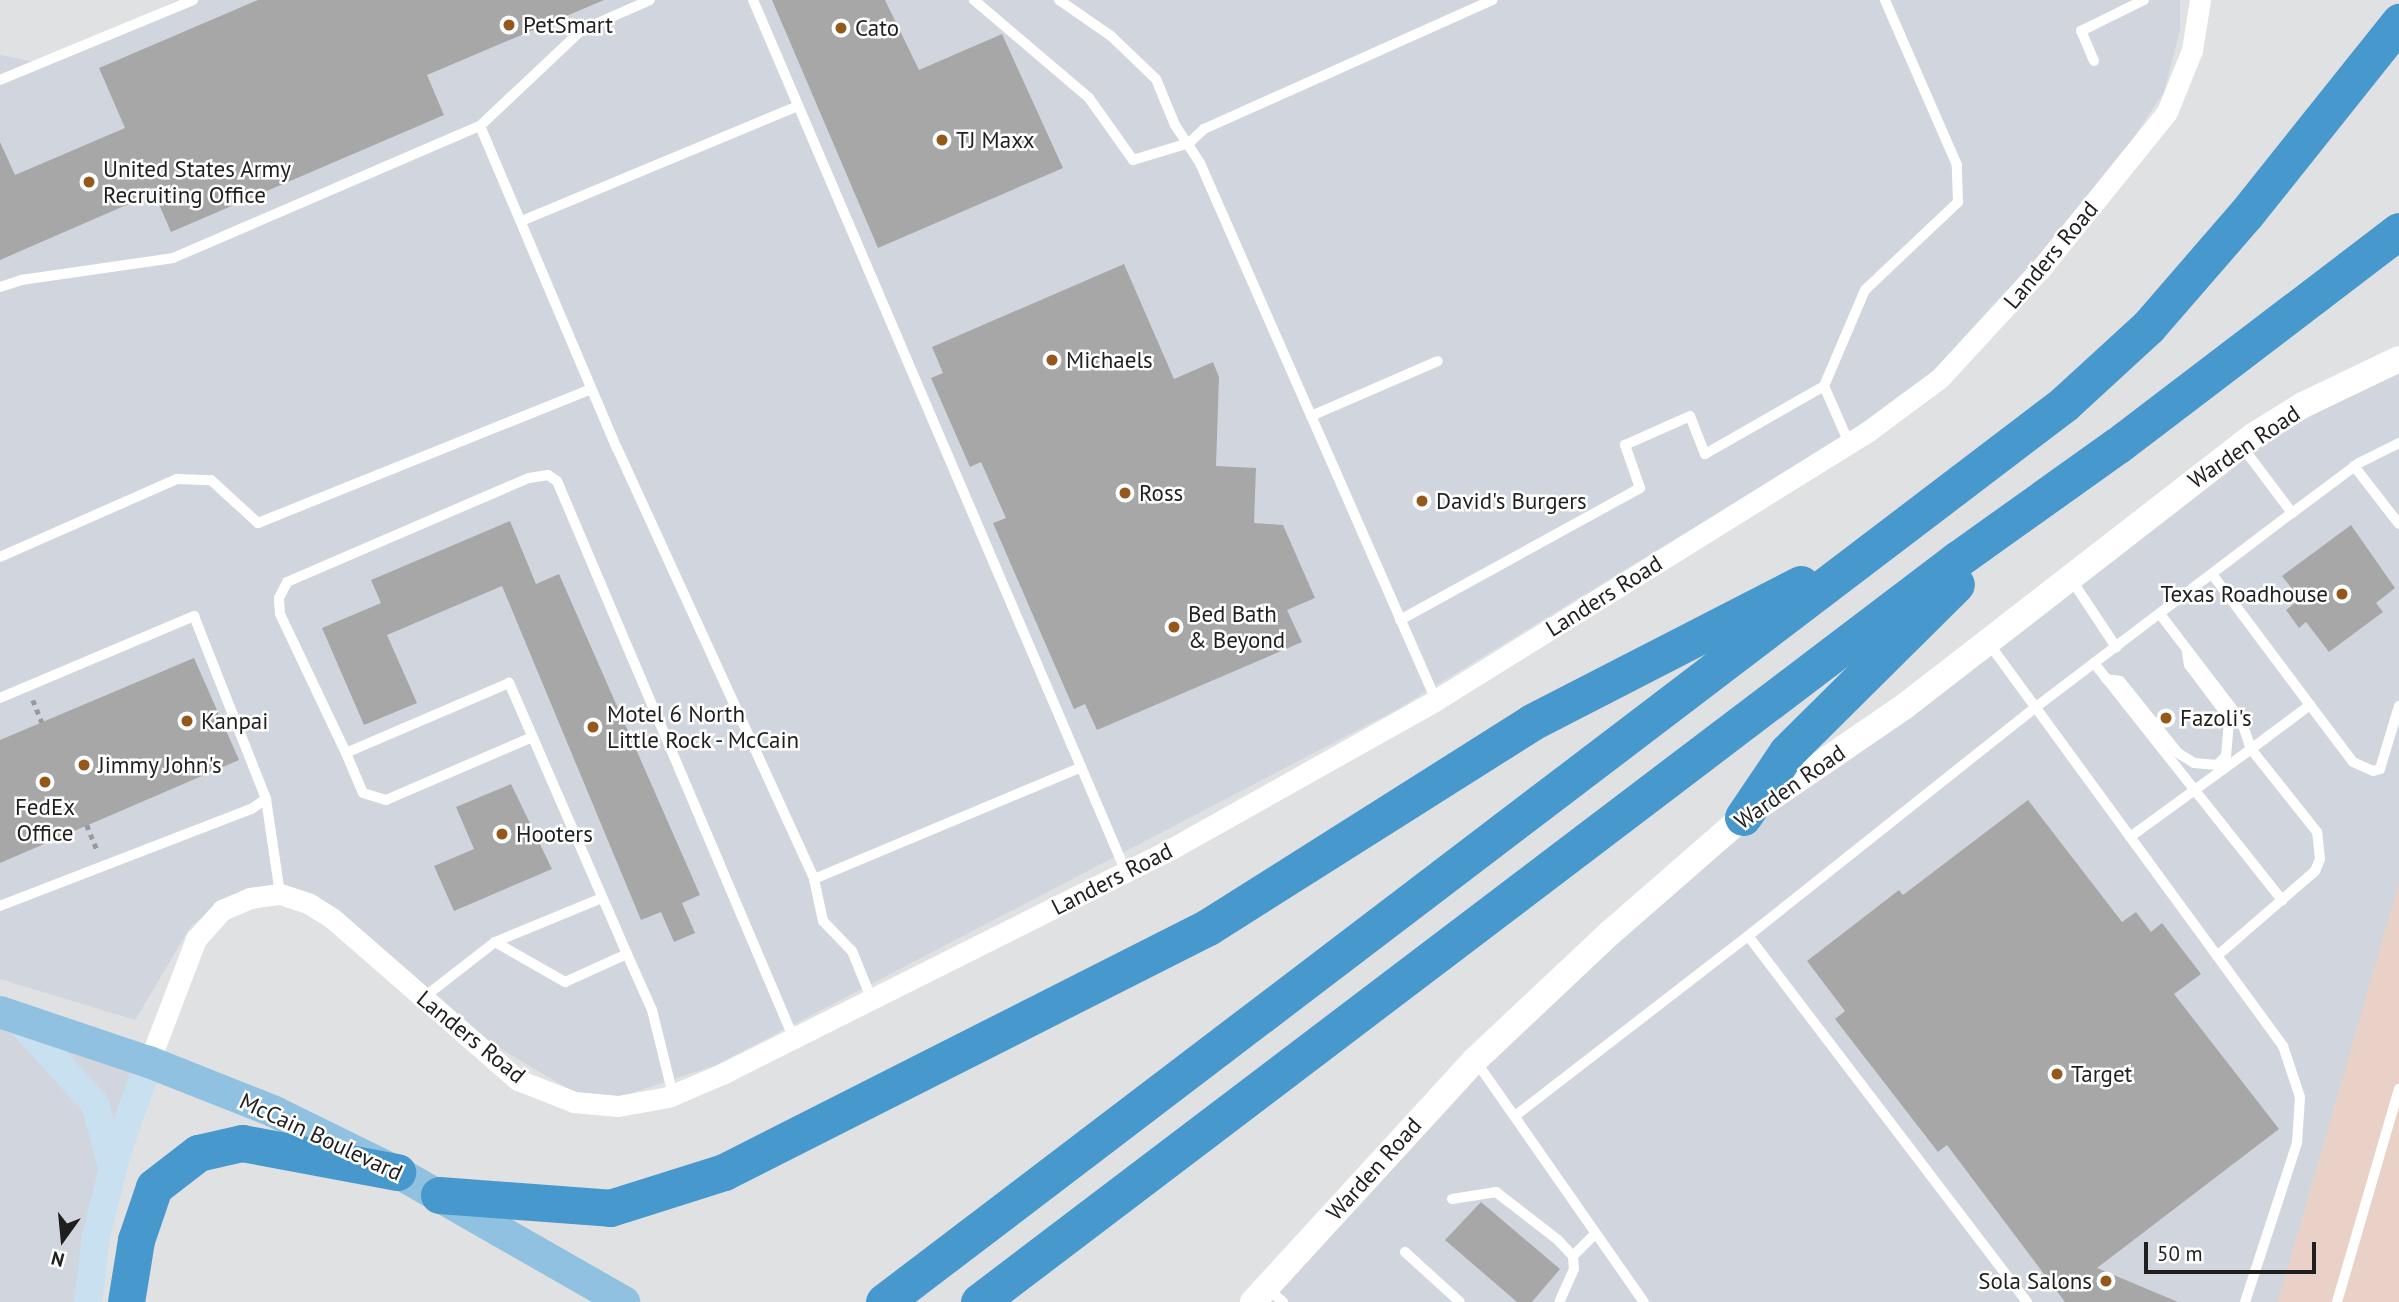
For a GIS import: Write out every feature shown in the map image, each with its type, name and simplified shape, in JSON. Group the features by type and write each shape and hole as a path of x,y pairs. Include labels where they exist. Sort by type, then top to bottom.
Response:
{"highway":[{"path":"884,1302 2064,404 2148,327 2246,214 2399,22"},
{"path":"979,1302 2399,230"},
{"path":"1743,817 1787,752 2039,502"},
{"path":"439,1195 610,1208 724,1172 1167,949 1275,887 1532,722 1876,545"},
{"path":"125,1302 136,1240 154,1186 198,1153 242,1143 397,1172"}],"main road":[{"name":"McCain Boulevard","path":"8,1015 149,1062 275,1112 397,1172 624,1302"},
{"path":"8,1015 95,1104 112,1170"},
{"path":"88,1302 96,1236 112,1170 149,1062"}],"street":[{"name":"Landers Road","path":"280,894 308,903 332,918 506,1072 541,1091 574,1102 618,1106 673,1095 794,1039 1126,872 1436,701 1907,405 1970,349 2122,169 2166,112 2192,50 2200,0"},
{"name":"Warden Road","path":"1267,1297 1475,1060 1610,933 1743,817 1816,770 2241,445 2303,405 2399,359"},
{"path":"149,1062 196,939 229,906 280,894"}],"lane":[{"path":"0,80 193,0"},
{"path":"0,287 21,280 173,258 480,126 575,35 650,0"},
{"path":"753,0 1079,768 1126,872"},
{"path":"974,0 1089,98 1133,160 1189,143 1204,129 1493,0"},
{"path":"1059,0 1111,36 1156,79 1175,125 1189,143 1436,701"},
{"path":"1400,620 1640,488 1625,445 1689,416 1705,454 1824,386 1865,290 1958,202 1957,165 1885,0"},
{"path":"2094,61 2081,31 2144,0"},
{"path":"524,220 799,106"},
{"path":"480,126 524,220 591,389 814,879 823,920 852,951 872,1000"},
{"path":"1311,416 1438,361"},
{"path":"1824,386 1849,443"},
{"path":"0,557 177,479 211,480 258,523 591,389"},
{"path":"1515,1116 2094,663 2354,466 2399,443"},
{"path":"2241,445 2292,513"},
{"path":"2354,466 2399,524"},
{"path":"533,737 386,800 363,793 280,614 279,598 287,582 436,514 529,478 548,475 557,481 794,1039"},
{"path":"2212,574 2353,762 2373,771 2380,769 2399,706"},
{"path":"2069,576 2116,647"},
{"path":"2160,614 2241,720 2251,749 2320,842 2315,871 2217,956"},
{"path":"0,698 194,616 266,799 280,894"},
{"path":"1987,641 2283,1046 2300,1097 2297,1143 2245,1302"},
{"path":"2106,679 2120,681 2178,752 2194,763 2217,765 2226,756 2229,718 2189,665 2186,648"},
{"path":"2094,663 2282,900"},
{"path":"346,753 509,682 652,1010 673,1095"},
{"path":"2130,837 2310,705"},
{"path":"814,879 1079,768"},
{"path":"0,906 251,809 266,799"},
{"path":"422,998 495,942 602,898"},
{"path":"1748,936 2027,1302"},
{"path":"495,942 565,982 627,954"},
{"path":"1475,1060 1644,1302"},
{"path":"2337,1302 2399,1089"},
{"path":"1452,1199 1496,1192 1512,1200 1573,1256 1574,1269 1559,1302"},
{"path":"1573,1256 1595,1234"},
{"path":"1405,1252 1460,1302"}],"path":[{"path":"87,825 104,866"}],"shaded area":[{"path":"177,0 2180,0 2180,30 2164,92 2122,155 1958,356 1871,419 1396,710 716,1065 596,1105 438,1012 318,896 232,896 191,926 135,1020 0,979 0,55 46,64"},
{"path":"2399,362 2399,912 2284,1302 1252,1302 1522,1014 1816,770 2217,462"},
{"path":"2399,883 2399,1302 2278,1302"},
{"path":"0,1027 144,1074 88,1302 0,1302"}],"building":[{"path":"258,0 604,0 427,75 444,115 171,232 154,193 0,260 0,142 15,175 125,128 99,68"},
{"name":"TJ Maxx","path":"772,0 885,0 919,70 1002,34 1063,168 878,248"},
{"path":"1124,264 1174,379 1213,362 1219,377 1216,466 1256,468 1254,523 1283,525 1315,598 1287,610 1302,642 1097,730 1085,704 1074,709 993,523 1006,518 981,462 970,467 931,378 943,373 932,347"},
{"path":"510,521 536,584 559,574 700,895 682,903 695,933 674,942 661,912 641,920 502,586 387,635 417,703 364,725 322,628 381,603 371,580"},
{"name":"Texas Roadhouse","path":"2351,525 2395,588 2376,603 2383,612 2329,652 2306,622 2299,628 2286,610 2300,599 2282,576"},
{"path":"194,658 239,760 0,863 0,740"},
{"name":"Hooters","path":"511,784 552,869 454,911 434,866 474,849 456,807"},
{"name":"Target","path":"2028,800 2122,922 2136,912 2151,932 2162,923 2201,974 2174,994 2279,1129 2097,1268 2178,1302 2065,1302 1947,1145 1938,1152 1835,1019 1845,1011 1807,961 1899,890 1903,895"},
{"path":"1481,1202 1560,1269 1532,1302 1517,1302 1445,1240"}],"place":[{"name":"PetSmart","path":"509,25"},
{"name":"Cato","path":"841,28"},
{"name":"TJ Maxx","path":"942,140"},
{"name":"United States Army Recruiting Office","path":"89,182"},
{"name":"Michaels","path":"1052,360"},
{"name":"Ross","path":"1125,493"},
{"name":"David's Burgers","path":"1422,501"},
{"name":"Texas Roadhouse","path":"2342,594"},
{"name":"Bed Bath & Beyond","path":"1174,627"},
{"name":"Fazoli's","path":"2166,718"},
{"name":"Kanpai","path":"187,721"},
{"name":"Motel 6 North Little Rock - McCain","path":"593,727"},
{"name":"Jimmy John's","path":"84,765"},
{"name":"FedEx Office","path":"45,782"},
{"name":"Hooters","path":"502,834"},
{"name":"Target","path":"2057,1074"},
{"name":"Sola Salons","path":"2106,1281"}]}
